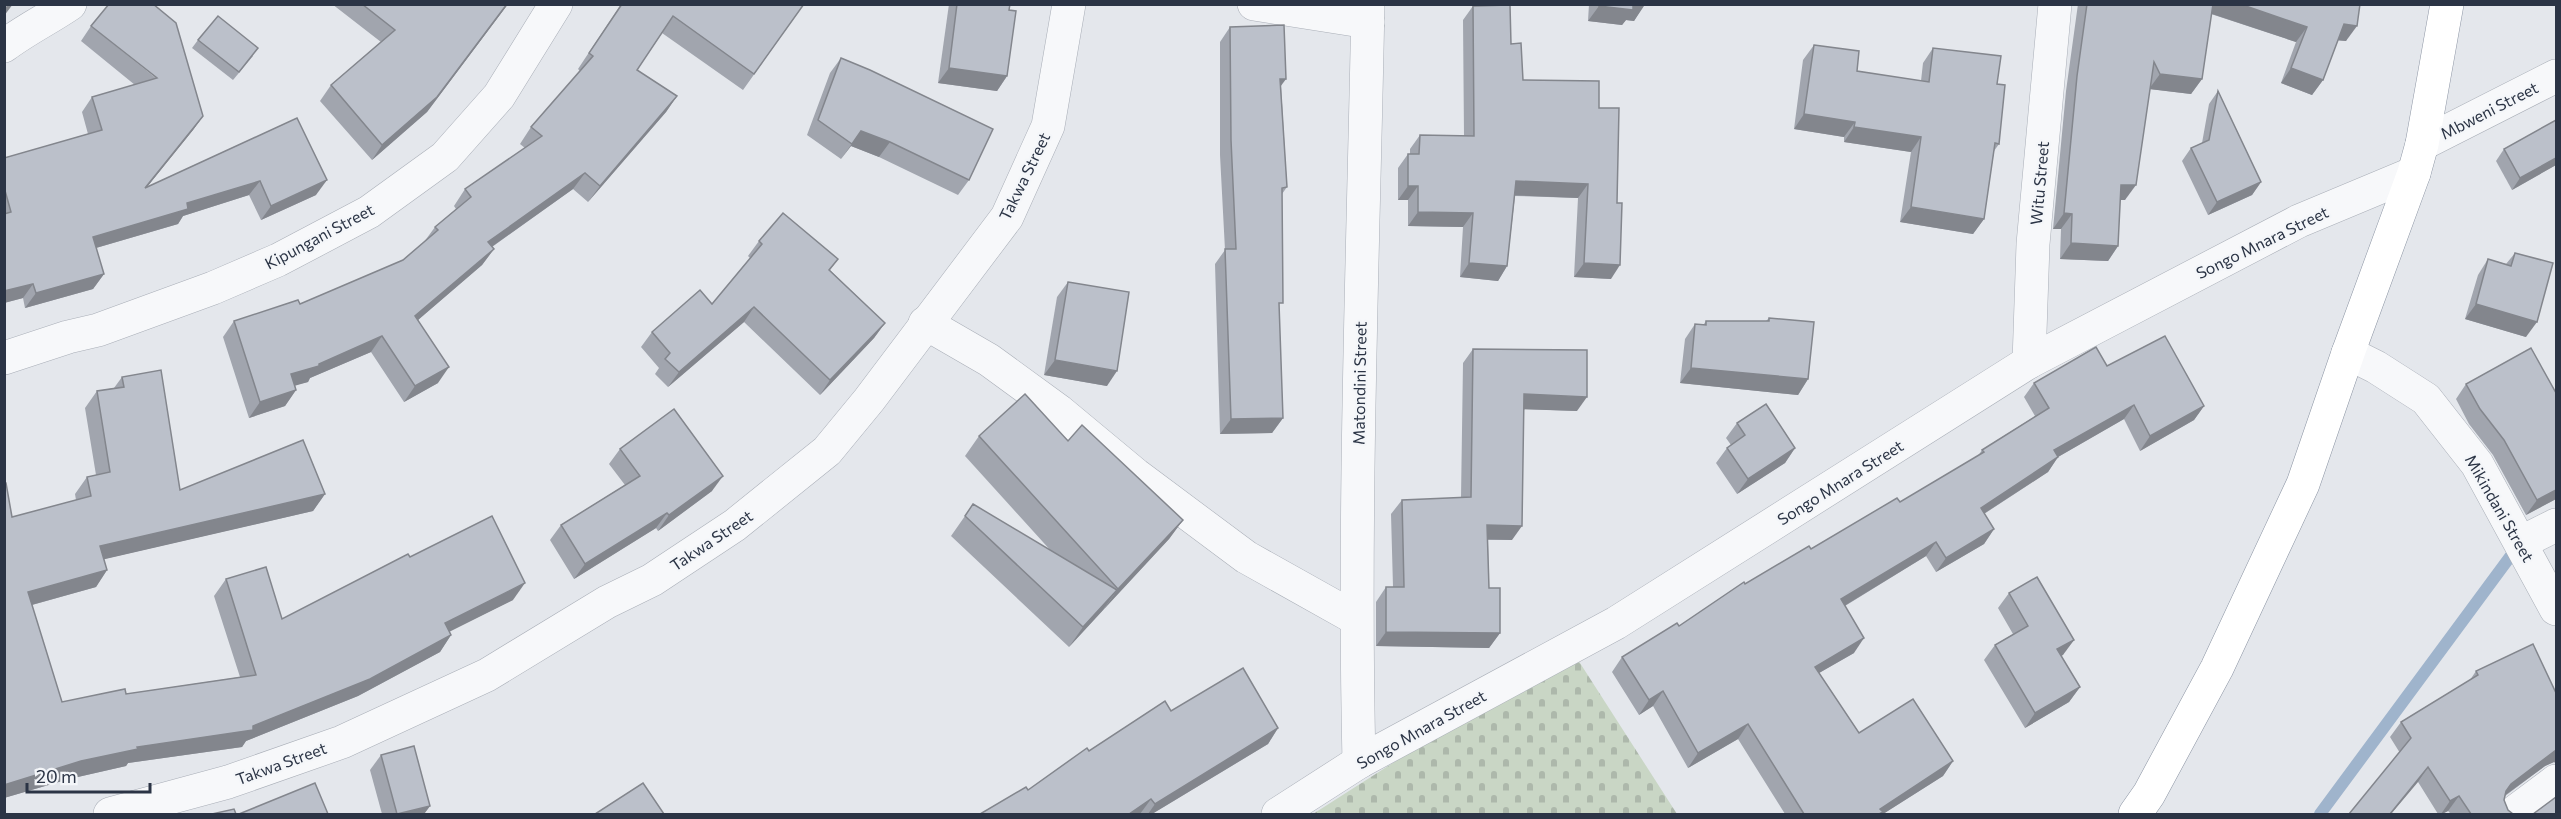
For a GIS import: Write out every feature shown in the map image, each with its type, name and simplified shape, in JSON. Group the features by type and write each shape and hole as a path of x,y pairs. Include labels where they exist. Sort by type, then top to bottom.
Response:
{"highway":[{"path":"2135,814 2149,794 2217,668 2303,484 2418,158 2447,4"}],"street":[{"name":"Kipungani Street","path":"4,358 68,337 98,330 203,292 278,260 369,212 445,157 499,96 556,4"},
{"name":"Takwa Street","path":"110,814 228,782 342,742 487,675 607,602 652,580 735,525 827,451 869,400 1006,217 1048,126 1069,4"},
{"path":"1254,4 1368,13"},
{"name":"Witu Street","path":"2029,362 2033,244 2055,4"},
{"path":"4,46 53,9"},
{"name":"Matondini Street","path":"1359,762 1355,618 1368,13"},
{"name":"Mbweni Street","path":"2418,158 2556,76"},
{"name":"Songo Mnara Street","path":"1278,814 1359,762 1616,623 2029,362 2418,158"},
{"path":"926,323 998,366 1059,411 1144,482 1246,556 1355,618"},
{"name":"Mikindani Street","path":"2348,353 2376,367 2426,399 2477,464 2556,609"},
{"path":"2522,543 2556,525"},
{"path":"2512,814 2556,781"}],"green space":[{"path":"1571,649 1677,814 1313,814"}],"building":[{"path":"109,4 153,4 176,23 203,116 145,188 297,118 327,180 271,206 260,181 187,203 188,209 93,237 104,274 36,293 33,284 4,291 4,214 11,212 4,187 4,158 102,130 92,97 157,78 91,26"},
{"path":"362,4 507,4 437,97 382,145 331,85 395,30"},
{"path":"622,4 804,4 754,74 673,16 637,70 677,96 600,186 585,173 488,242 494,249 415,316 449,367 415,386 382,336 319,364 319,366 291,374 296,390 260,402 234,321 298,300 300,304 403,260 438,230 435,227 471,197 465,189 542,136 531,127 593,56 589,53"},
{"path":"957,4 1010,4 1009,10 1016,11 1007,76 949,68"},
{"path":"1599,4 1633,4 1633,10 1599,6"},
{"path":"2087,4 2213,4 2202,79 2160,74 2154,62 2136,185 2121,185 2118,246 2071,243 2072,214 2064,213 2077,76"},
{"path":"2240,4 2360,4 2357,26 2344,24 2323,80 2291,68 2307,27"},
{"path":"1510,5 1511,44 1521,43 1523,80 1599,81 1599,108 1619,108 1617,203 1622,203 1620,265 1584,263 1588,184 1516,181 1507,266 1469,263 1473,213 1418,212 1418,186 1408,186 1408,154 1419,154 1420,135 1474,136 1473,6"},
{"path":"218,16 258,48 239,72 198,40"},
{"path":"1284,25 1286,79 1280,79 1287,187 1282,188 1283,303 1279,303 1283,418 1231,419 1225,249 1236,249 1231,140 1230,27"},
{"path":"1814,45 1859,51 1857,71 1929,82 1933,48 2001,56 1997,84 2005,85 1999,144 1995,143 1984,219 1911,207 1921,137 1854,127 1855,122 1804,114"},
{"path":"841,58 993,129 969,180 890,142 861,131 852,144 818,120"},
{"path":"2218,91 2261,182 2217,202 2191,148 2209,140"},
{"path":"2556,120 2556,158 2520,178 2504,149"},
{"path":"783,213 838,259 829,270 885,323 830,380 754,307 679,372 665,359 670,353 652,332 700,290 712,304 762,244 759,241"},
{"path":"2515,253 2553,263 2537,322 2476,304 2488,259 2511,266"},
{"path":"1068,282 1129,292 1117,371 1055,360"},
{"path":"1769,318 1814,322 1808,379 1691,368 1695,324 1706,325 1706,321 1769,321"},
{"path":"2165,336 2204,406 2150,436 2134,405 2054,450 2058,457 1981,508 1994,529 1946,558 1936,542 1841,599 1864,638 1815,667 1859,733 1913,699 1953,761 1880,809 1883,812 1879,814 1804,814 1748,724 1698,753 1663,691 1649,700 1622,657 1677,623 1679,626 1744,582 1745,584 1809,546 1811,549 1897,498 1900,502 1984,452 1982,450 2049,408 2034,383 2096,347 2107,366"},
{"path":"2531,348 2556,393 2556,490 2537,500 2504,440 2480,409 2466,384"},
{"path":"1473,349 1587,350 1587,397 1524,394 1522,526 1487,525 1489,588 1500,588 1500,633 1386,632 1386,587 1404,587 1402,500 1471,497"},
{"path":"161,370 180,490 303,440 325,494 100,546 107,570 28,592 62,702 125,689 126,694 256,675 226,579 266,567 282,619 408,554 410,557 492,516 525,583 445,623 451,635 370,679 253,726 253,730 137,747 138,749 81,761 4,785 4,483 6,483 12,517 91,496 87,477 110,472 97,391 124,387 122,377"},
{"path":"1025,394 1068,441 1082,425 1183,520 1118,589 979,436"},
{"path":"1766,404 1795,448 1748,479 1727,448 1745,435 1737,423"},
{"path":"674,409 723,476 669,515 667,513 585,564 561,525 640,476 620,449"},
{"path":"973,504 1117,590 1083,627 965,516"},
{"path":"2037,577 2074,640 2057,649 2080,687 2035,713 1995,645 2028,626 2009,593"},
{"path":"2533,644 2556,693 2556,750 2511,784 2506,791 2504,800 2508,810 2513,814 2471,814 2459,796 2450,801 2428,767 2390,814 2349,814 2411,738 2401,722 2478,675 2476,671"},
{"path":"1243,668 1278,728 1155,804 1151,799 1129,814 980,814 1026,787 1028,790 1087,748 1089,751 1165,701 1171,711"},
{"path":"414,746 430,806 397,814 381,755"},
{"path":"315,783 328,814 239,814"},
{"path":"643,783 664,814 595,814"},
{"path":"2556,797 2556,814 2533,814"},
{"path":"234,809 236,814 212,814"}],"waterway":[{"path":"2320,814 2518,546"}]}
